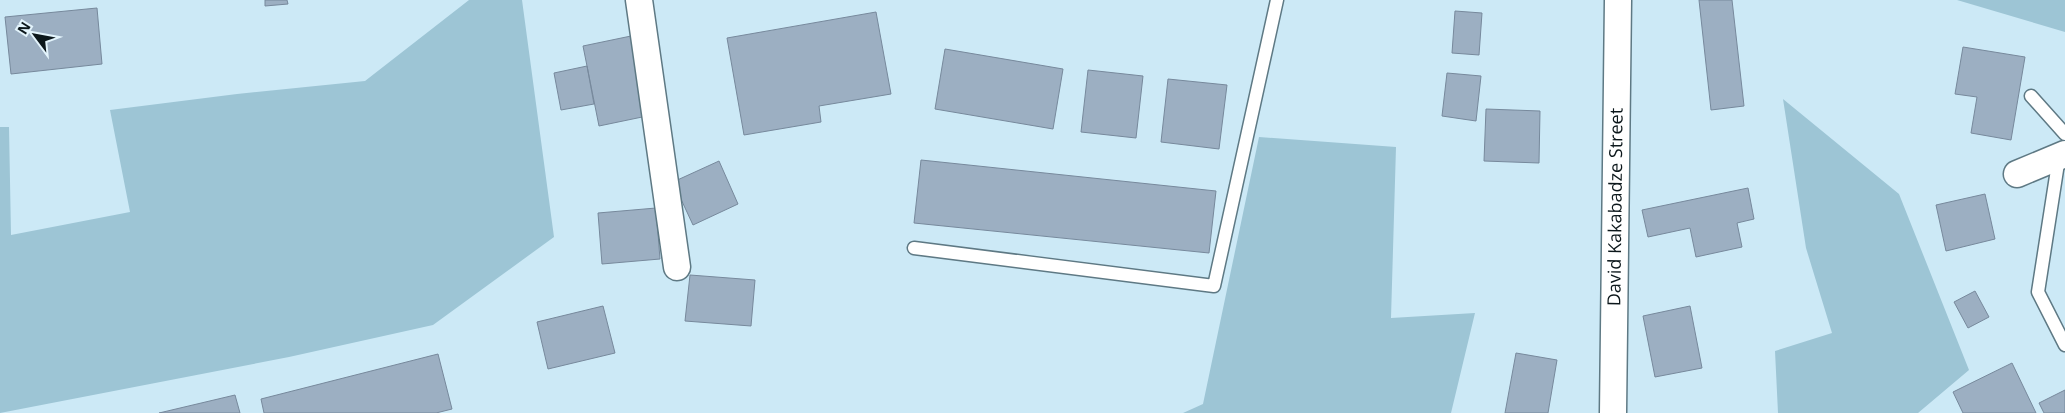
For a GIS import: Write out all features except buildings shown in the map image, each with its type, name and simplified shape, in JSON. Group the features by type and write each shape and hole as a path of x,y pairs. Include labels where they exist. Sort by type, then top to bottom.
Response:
{"street":[{"path":"640,0 677,266"},
{"name":"David Kakabadze Street","path":"1613,413 1618,0"},
{"path":"2017,174 2063,148"}],"lane":[{"path":"914,248 1214,286 1277,0"},
{"path":"2031,96 2063,148 2038,292 2065,345"}],"shaded area":[{"path":"469,0 522,0 554,237 433,325 289,357 0,413 0,127 9,127 11,235 130,212 110,110 237,94 365,81"},
{"path":"1957,0 2065,0 2065,32"},
{"path":"1783,99 1899,194 1969,370 1918,413 1778,413 1775,351 1832,333 1806,248"},
{"path":"1259,137 1396,147 1391,318 1475,313 1451,413 1183,413 1203,404"}]}
